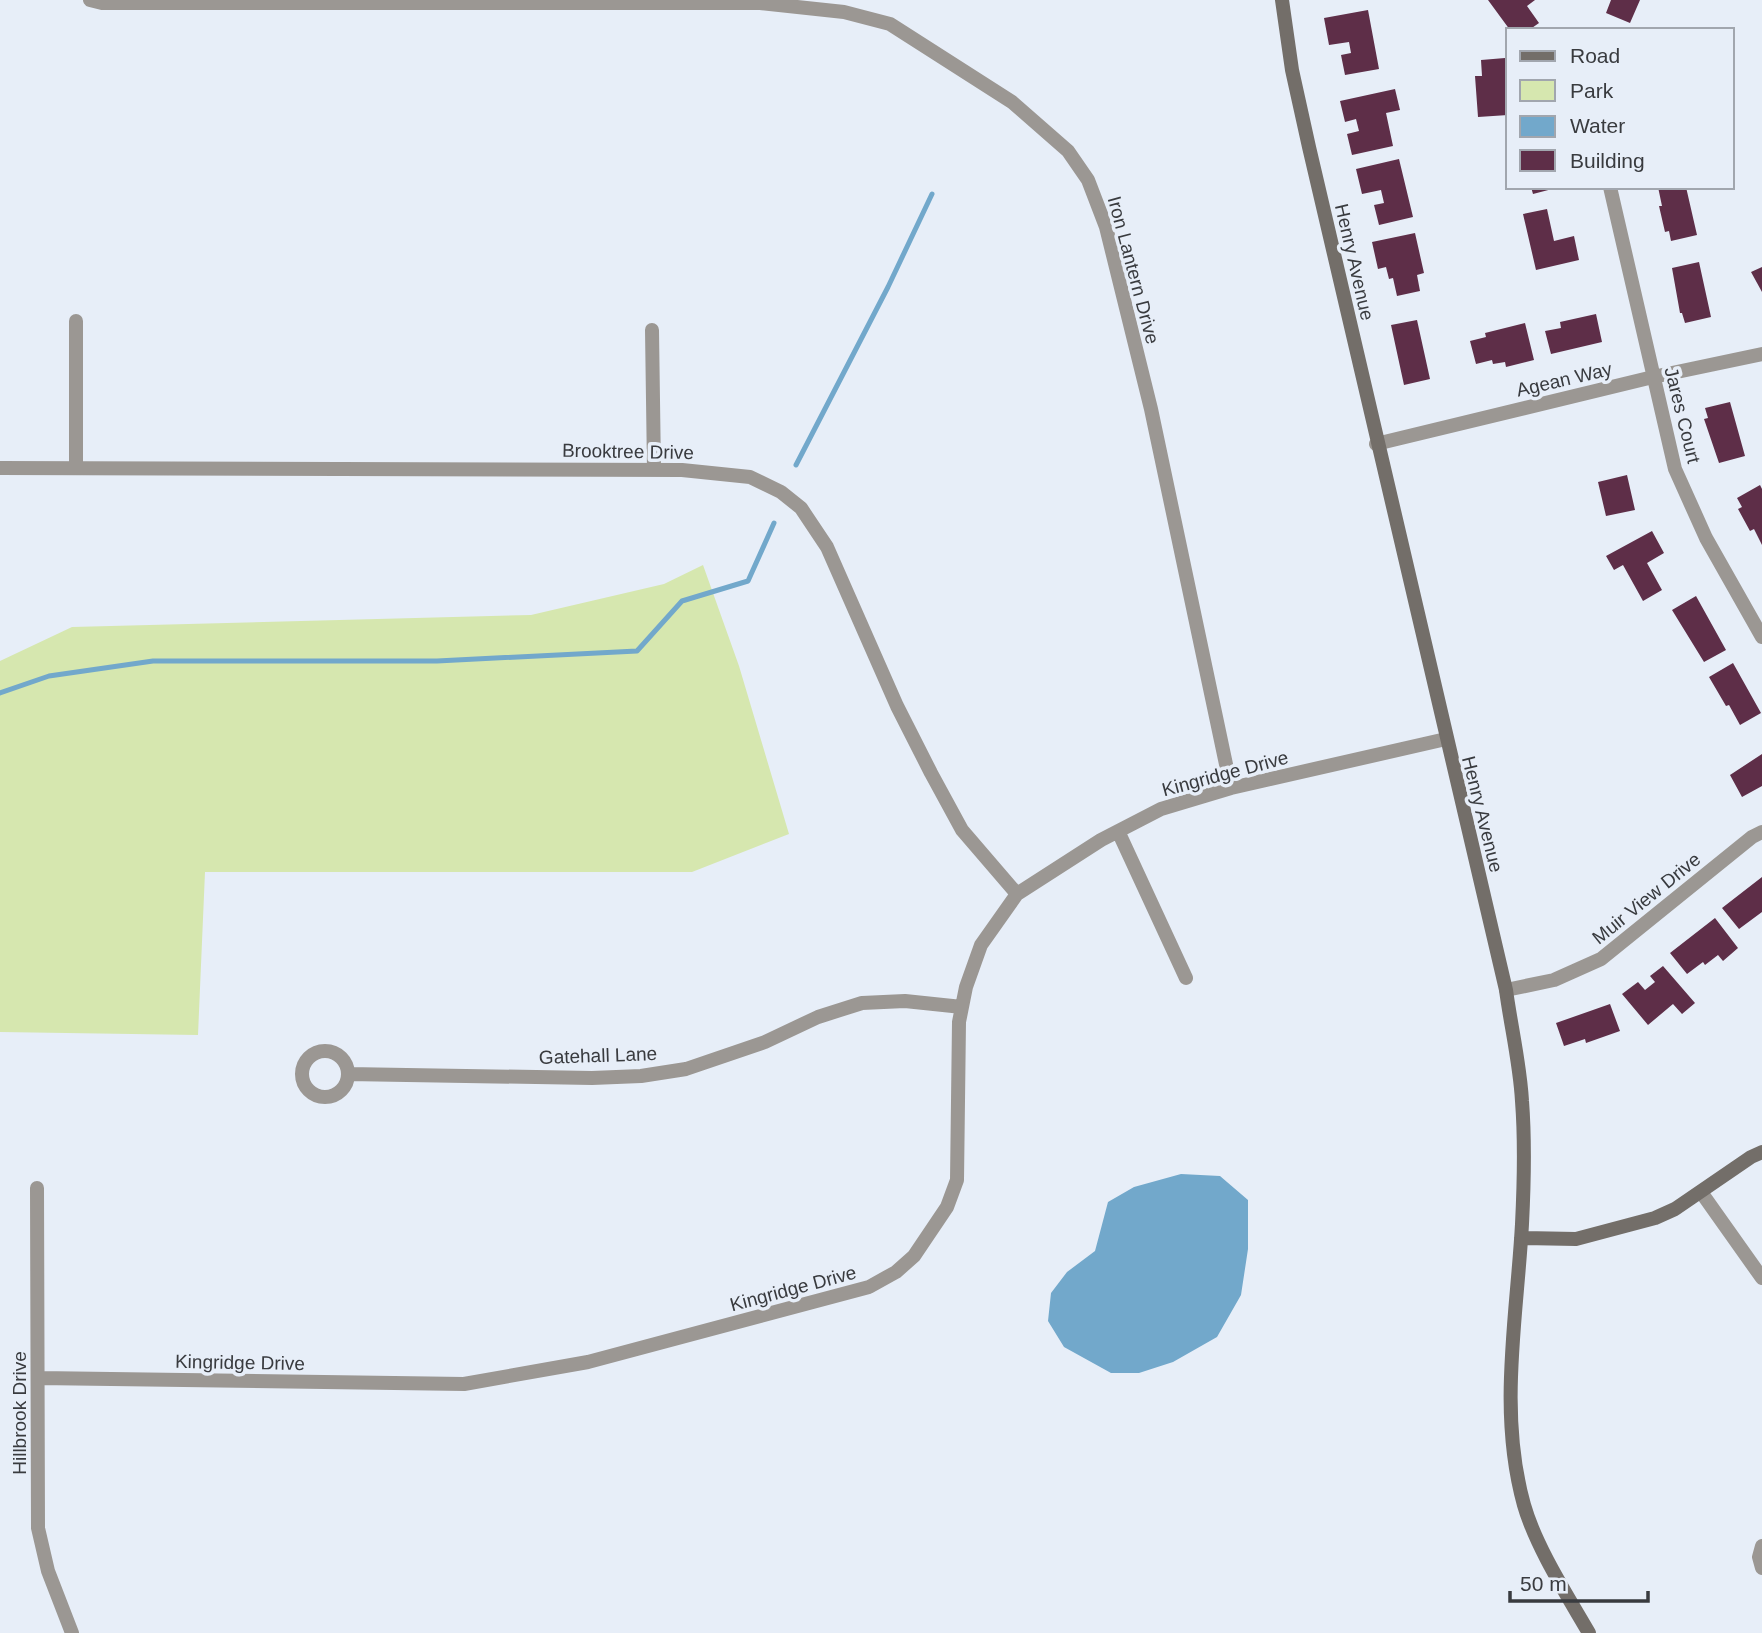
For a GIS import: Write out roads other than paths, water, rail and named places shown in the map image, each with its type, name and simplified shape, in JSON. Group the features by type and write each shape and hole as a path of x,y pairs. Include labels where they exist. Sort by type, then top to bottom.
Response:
{"street":[{"name":"Iron Lantern Drive","path":"90,0 102,3 760,2 844,12 890,24 1012,102 1068,151 1088,180 1105,227 1151,409 1231,788"},
{"name":"Henry Avenue","path":"1282,0 1292,70 1376,444 1506,990 1522,1101 1521,1238 1510,1382 1511,1436 1517,1471 1525,1507 1544,1551 1589,1633"},
{"name":"Jares Court","path":"1610,189 1675,469 1706,538 1762,636"},
{"path":"76,321 76,468"},
{"path":"652,330 654,470"},
{"name":"Agean Way","path":"1376,444 1653,377 1762,354"},
{"name":"Brooktree Drive","path":"0,468 682,470 750,477 781,492 801,508 827,547 897,706 962,830 1017,894"},
{"name":"Kingridge Drive","path":"39,1378 464,1384 588,1362 869,1287 896,1272 914,1256 947,1207 957,1180 959,1022 962,1007 972,967 981,946 1017,894 1118,831 1161,809 1231,788 1446,739"},
{"path":"1118,831 1186,978"},
{"name":"Muir View Drive","path":"1506,990 1554,980 1601,959 1752,837 1762,832"},
{"name":"Gatehall Lane","path":"348,1074 592,1078 641,1076 686,1069 765,1042 818,1017 862,1003 905,1001 962,1007"},
{"path":"1521,1238 1576,1239 1655,1218 1675,1209 1762,1152"},
{"name":"Hillbrook Drive","path":"37,1188 38,1528 48,1571 72,1633"},
{"path":"1701,1192 1762,1278"},
{"path":"1762,1546 1759,1558 1762,1568"}],"water":[{"path":"1181,1174 1220,1176 1248,1200 1248,1249 1241,1295 1217,1337 1173,1362 1139,1373 1111,1373 1064,1347 1048,1321 1051,1293 1067,1272 1095,1251 1108,1202 1134,1187"}],"waterway":[{"path":"796,465 888,287 932,194"},
{"path":"0,693 49,676 153,661 437,661 637,651 682,601 748,581 774,523"}]}
